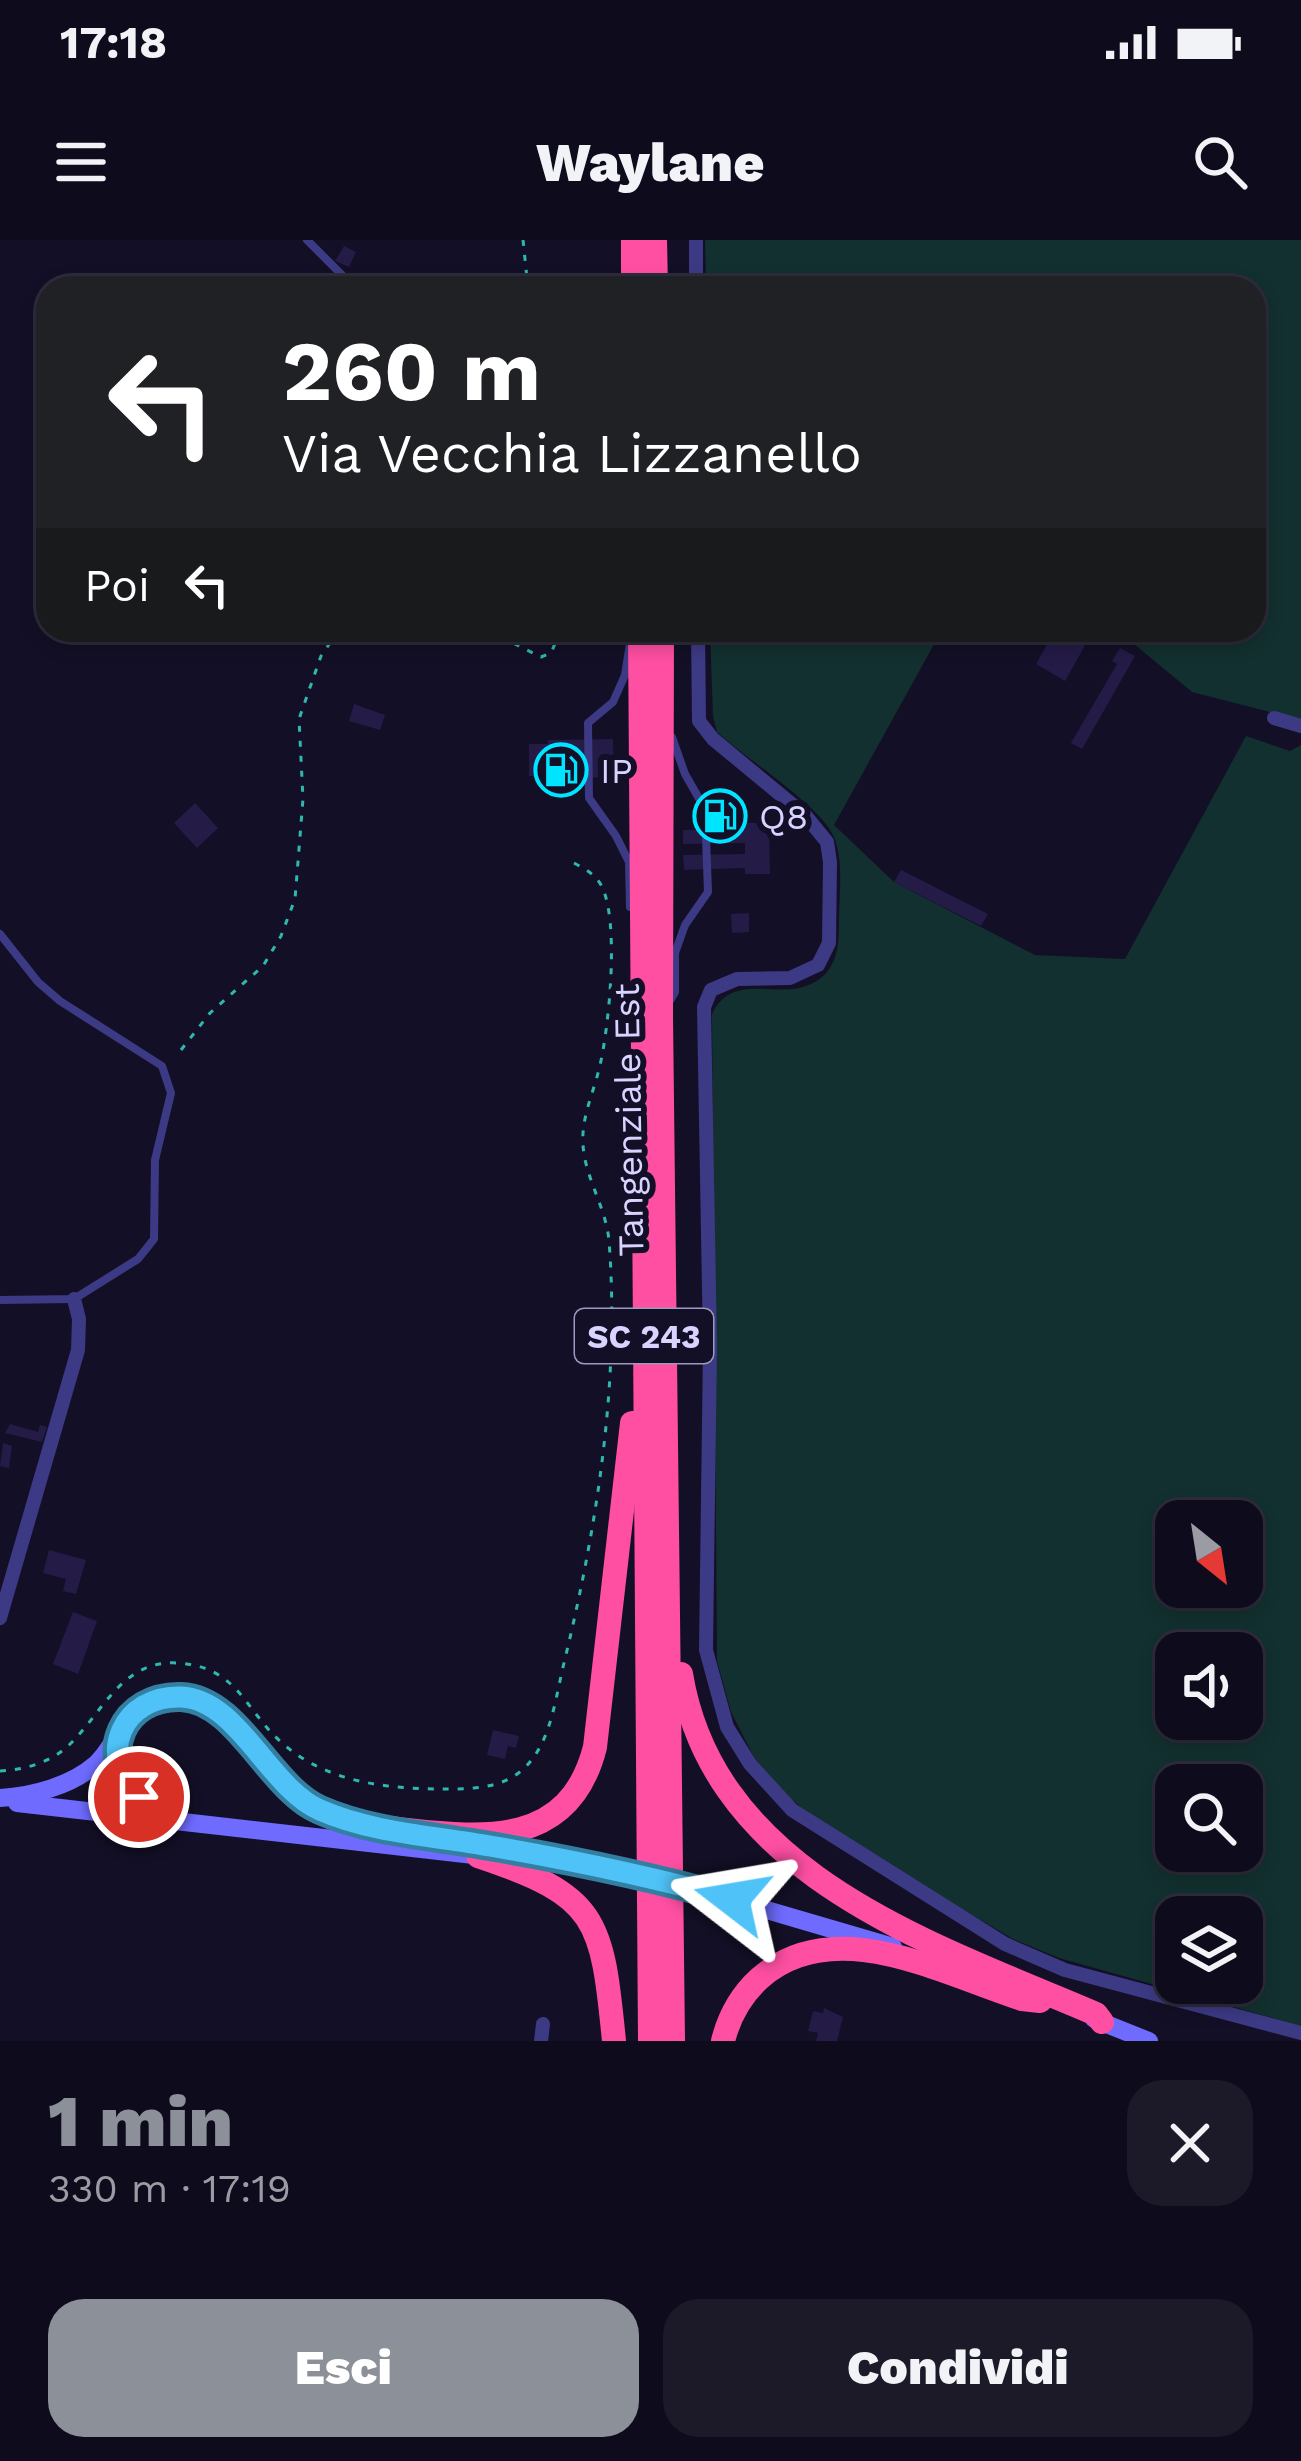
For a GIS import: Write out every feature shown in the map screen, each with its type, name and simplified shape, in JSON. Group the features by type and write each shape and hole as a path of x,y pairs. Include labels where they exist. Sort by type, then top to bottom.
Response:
{"highway":[{"path":"633,240 633,276"},
{"path":"655,240 656,276"},
{"name":"Tangenziale Est","path":"637,642 650,2041"},
{"name":"Tangenziale Est","path":"662,642 673,2041"},
{"path":"379,1827 472,1836 509,1834 542,1822 569,1802 590,1767 632,1422 637,1222 643,1193"},
{"path":"669,1466 679,1504 683,1688 696,1732 728,1793 776,1846 820,1880 937,1946 1096,2014 1102,2022"},
{"path":"478,1856 538,1876 562,1890 592,1924 609,1984 614,2041"},
{"path":"723,2041 739,2003 755,1983 786,1960 824,1947 872,1951 1022,1999 1046,2002"}],"street":[{"path":"696,240 696,276"},
{"path":"698,642 699,721 713,739 806,814 827,842 830,862 829,944 818,965 790,978 737,979 711,990 704,1007 710,1346 706,1650 727,1727 750,1764 792,1810 1005,1944 1066,1970 1301,2033"},
{"path":"1274,718 1301,726"},
{"path":"0,1618 78,1350 80,1319 74,1299"},
{"path":"0,1799 35,1793 94,1766 122,1728 145,1707 177,1696 194,1699 208,1704 232,1725 300,1800 339,1817 550,1856 732,1899 833,1927 1149,2041"},
{"path":"116,1740 122,1774 146,1804 248,1819 271,1832"},
{"path":"0,1799 573,1864"},
{"path":"541,2041 543,2024"}],"lane":[{"path":"307,240 343,276"},
{"path":"628,642 625,675 614,702 588,723 589,798 629,862 631,937 642,975"},
{"path":"662,1016 674,992 675,953 685,926 708,892 705,809 672,741 672,687 663,656"},
{"path":"0,934 38,982 60,1000 163,1066 171,1093 155,1160 154,1238 138,1259 74,1299 0,1300"}],"path":[{"path":"524,240 527,276"},
{"path":"181,1049 210,1013 263,966 295,899 303,799 299,718 330,642"},
{"path":"511,642 541,657 551,653 556,642"},
{"path":"0,1771 43,1762 66,1748 113,1689 137,1673 171,1662 200,1666 229,1680 279,1741 317,1768 348,1780 419,1789 500,1784 522,1771 542,1743 578,1606 609,1393 608,1234 583,1148 607,1021 608,909 602,886 574,862"}],"green space":[{"path":"705,240 1301,240 1301,720 1192,692 1132,642 1266,642 1266,276 706,276"},
{"path":"710,642 935,642 834,825 894,882 1035,955 1125,959 1246,736 1290,751 1301,745 1301,2026 1223,2004 1263,2004 1263,1896 1155,1896 1155,1985 1059,1958 1013,1939 844,1840 788,1797 755,1759 731,1712 717,1661 712,1014 731,993 798,988 820,979 832,965 840,878 837,847 826,824 717,732"}],"building":[{"path":"344,246 356,252 349,267 335,261"},
{"path":"1048,642 1087,642 1065,681 1036,664"},
{"path":"1120,648 1135,656 1082,749 1071,743 1117,664 1112,661"},
{"path":"354,704 385,715 380,730 349,721"},
{"path":"613,739 614,778 529,776 529,744"},
{"path":"195,803 218,828 197,848 174,823"},
{"path":"744,823 769,823 770,874 745,874 745,868 684,870 683,855 745,854 745,843 683,844 683,830 745,829"},
{"path":"901,870 988,914 981,926 894,882"},
{"path":"749,913 749,932 732,933 731,914"},
{"path":"10,1424 38,1432 40,1425 47,1427 42,1442 5,1433"},
{"path":"3,1443 12,1446 9,1468 0,1466"},
{"path":"49,1550 86,1560 76,1594 63,1591 66,1579 43,1573"},
{"path":"73,1612 97,1621 78,1674 53,1664"},
{"path":"493,1730 519,1736 516,1748 508,1746 505,1759 487,1755"},
{"path":"824,2008 843,2017 837,2041 816,2041 818,2033 808,2031 813,2011 823,2013"}],"place":[{"name":"IP","path":"561,770"},
{"name":"Q8","path":"720,816"}],"route":[{"path":"139,1797 122,1774 116,1740 145,1707 177,1696 208,1704 300,1800 317,1809 359,1823 550,1856 732,1899"}]}
